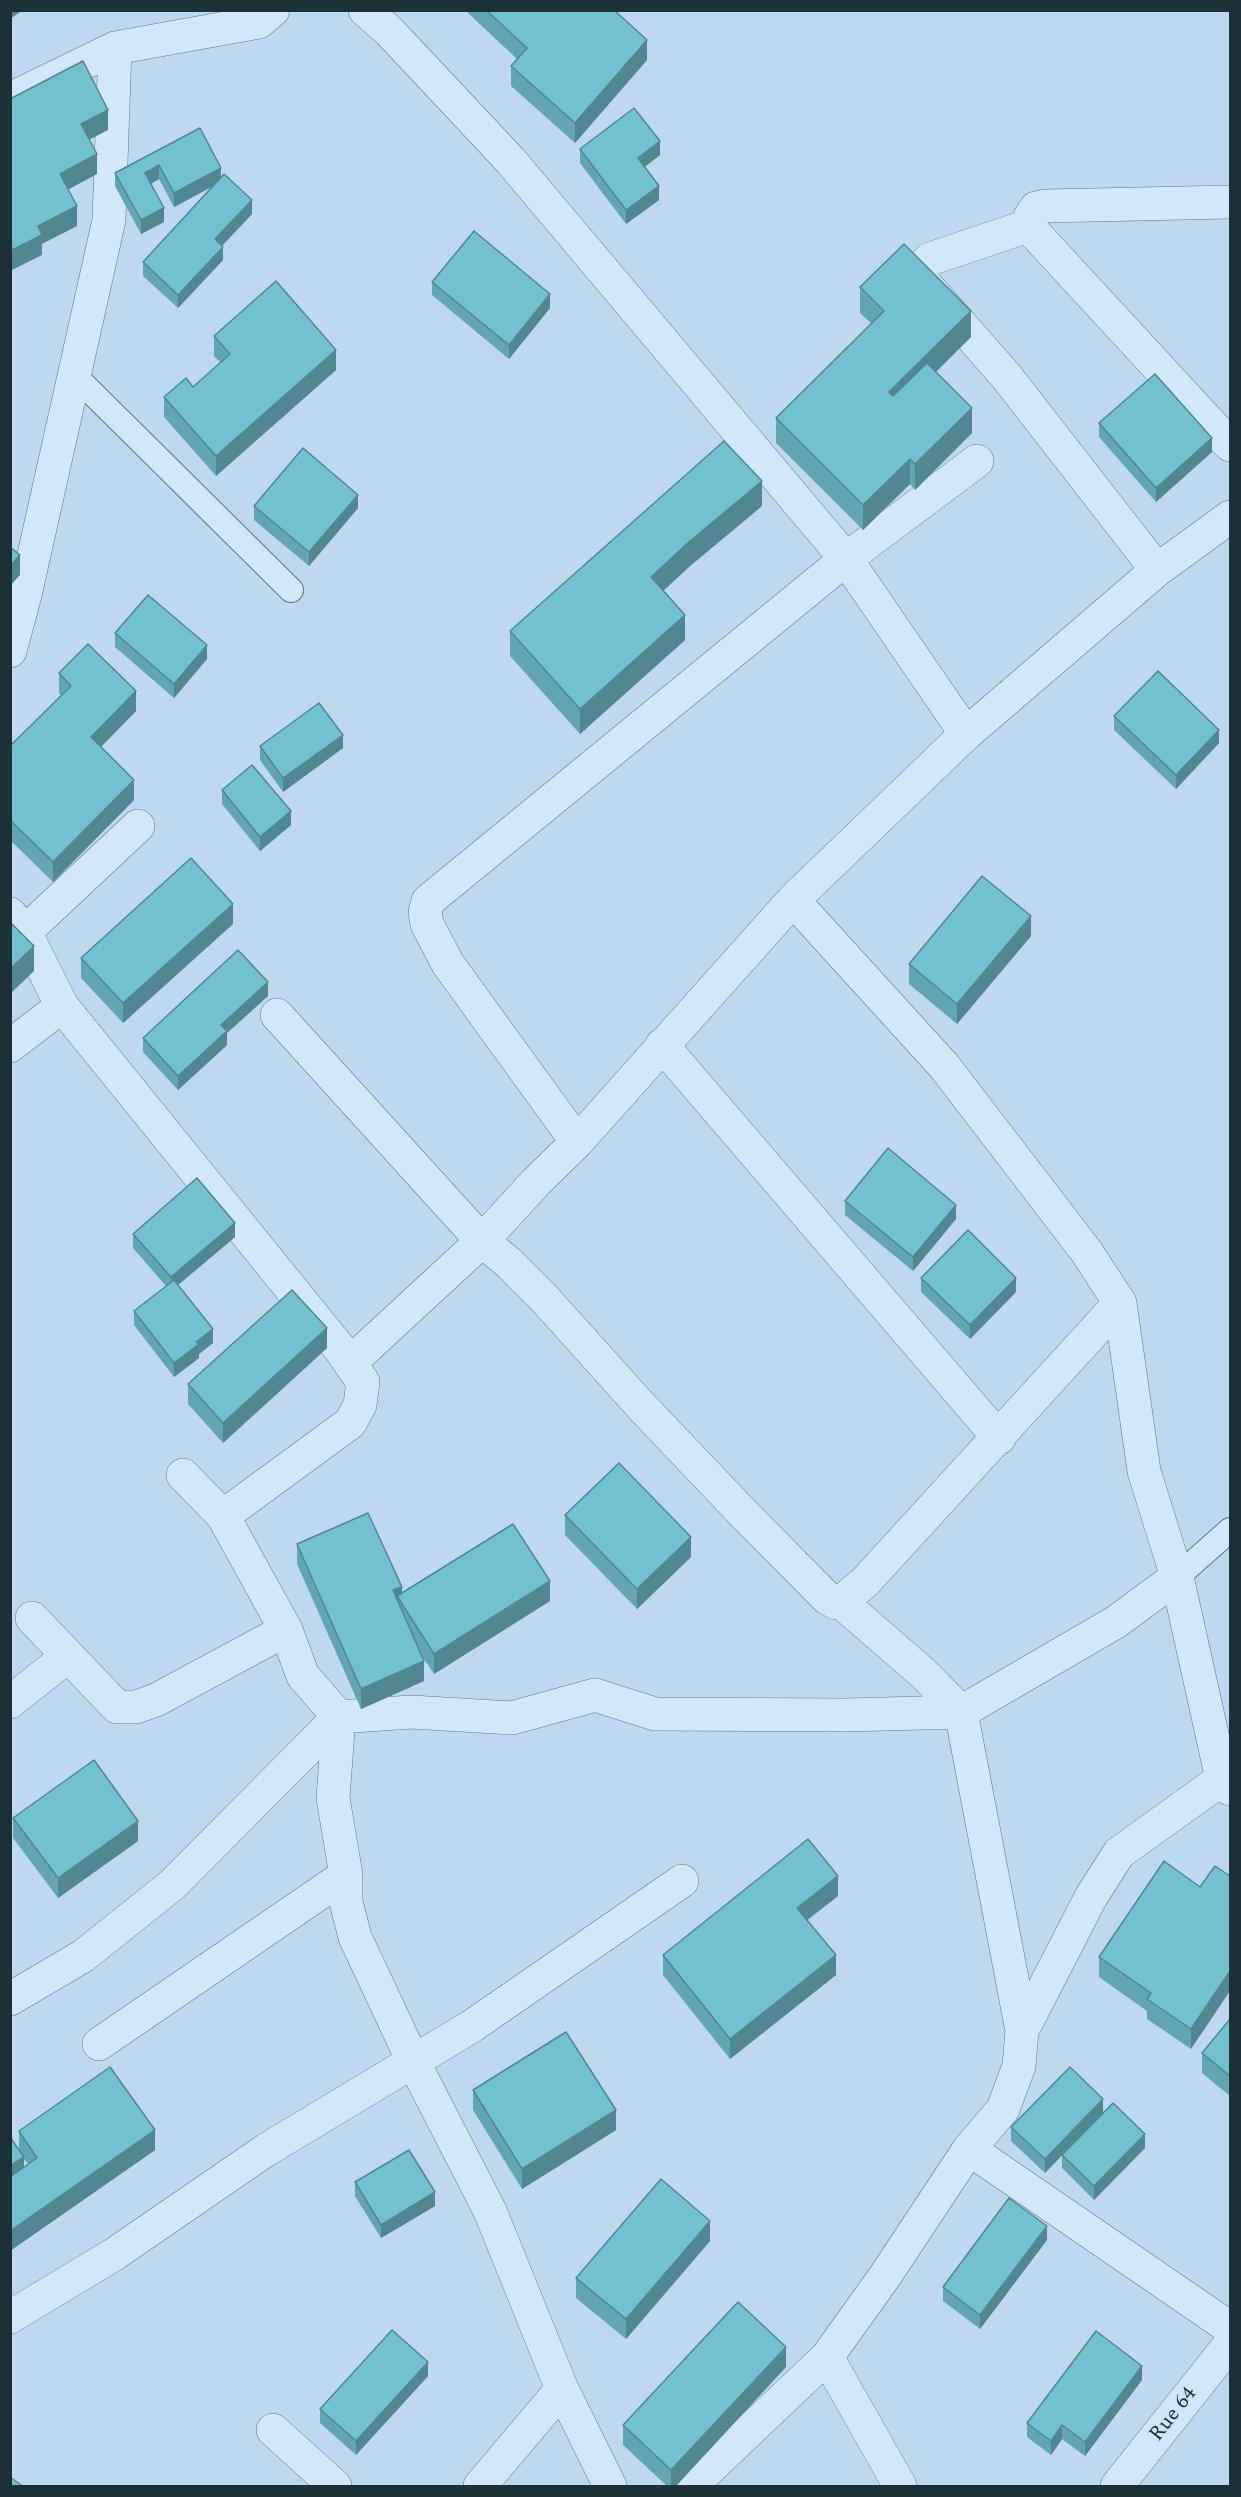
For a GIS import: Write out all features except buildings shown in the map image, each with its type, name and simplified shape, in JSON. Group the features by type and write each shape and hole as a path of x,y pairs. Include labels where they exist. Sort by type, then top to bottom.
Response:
{"street":[{"path":"10,99 115,48 259,22 273,10"},
{"path":"365,10 389,31 510,160 846,559 966,734"},
{"path":"10,651 109,220 115,48"},
{"path":"1028,226 1030,217 1036,208 1046,206 1230,202"},
{"path":"1028,226 1230,445"},
{"path":"1028,226 930,259 923,266 921,275 926,284 1006,376 1157,570"},
{"path":"577,1142 448,964 427,924 425,912 428,901 846,559 977,461"},
{"path":"351,1362 482,1241 536,1182 577,1142 793,900 966,734 1157,570 1230,517"},
{"path":"138,826 18,923 62,1006 351,1362 363,1382 360,1405 350,1423 224,1516"},
{"path":"793,900 944,1066 1086,1251 1120,1303 1144,1471 1178,1577 1226,1784 1119,1854 1090,1897 1022,2031"},
{"path":"10,1046 62,1006"},
{"path":"277,1015 482,1241 509,1263 543,1297 642,1407 749,1520 827,1598 836,1603 841,1602 865,1581 999,1438 1120,1303"},
{"path":"662,1045 999,1438"},
{"path":"183,1475 224,1516 286,1630 303,1676 339,1717 333,1798 346,1875 346,1902 355,1937 414,2061 490,2211 562,2389 610,2487"},
{"path":"10,1999 83,1956 172,1885 339,1717 411,1712 512,1718 595,1695 655,1714 846,1715 961,1712 1116,1622 1178,1577"},
{"path":"691,2487 827,2357 885,2276 969,2149 1003,2109 1019,2066 1022,2031 961,1712 924,1674 841,1602"},
{"path":"32,1618 117,1707 136,1707 184,1687 286,1630"},
{"path":"10,1702 68,1656"},
{"path":"99,2044 346,1875"},
{"path":"10,2317 113,2255 266,2150 472,2026 681,1881"},
{"path":"969,2149 1230,2328"},
{"name":"Rue 64","path":"1117,2487 1230,2344"},
{"path":"827,2357 900,2487"},
{"path":"480,2487 562,2389"},
{"path":"273,2430 335,2487"}],"lane":[{"path":"75,375 291,590"},
{"path":"1178,1577 1230,1530"}]}
